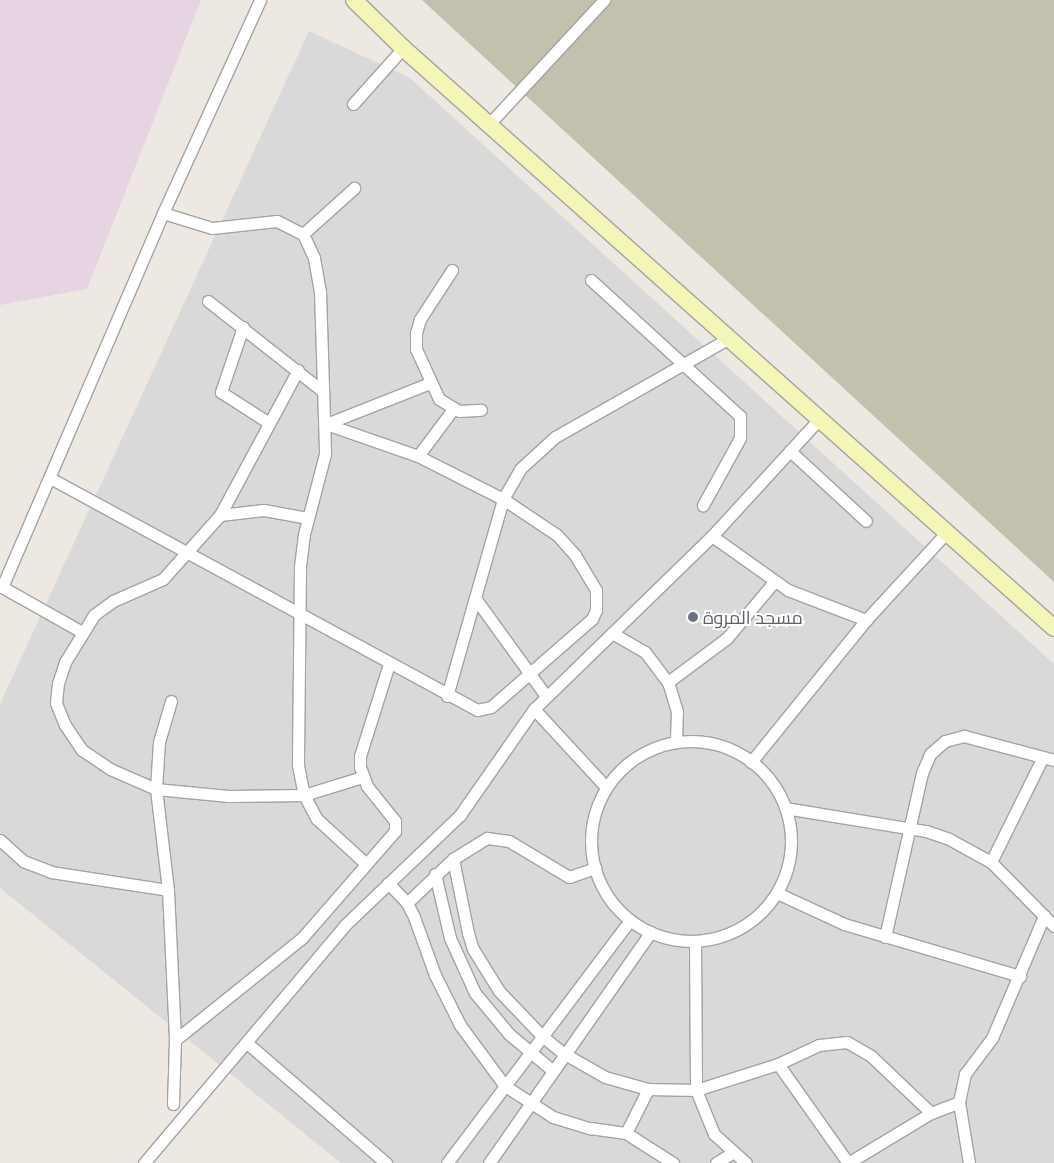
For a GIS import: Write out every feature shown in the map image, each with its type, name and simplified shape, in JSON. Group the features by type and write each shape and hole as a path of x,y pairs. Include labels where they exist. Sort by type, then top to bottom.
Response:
{"main road":[{"path":"354,2 403,48 821,417 1054,628"}],"street":[{"path":"82,632 2,587 163,213 260,0"},
{"path":"253,17 270,0"},
{"path":"490,123 604,0"},
{"path":"354,104 403,48"},
{"path":"303,234 354,188"},
{"path":"163,213 212,228 277,221 303,234 314,258 320,290 321,390 326,424 322,475 308,518 302,550 298,615 298,765 304,795 324,826 364,863"},
{"path":"452,270 420,319 416,333 416,350 439,399 452,408 466,412 481,410"},
{"path":"591,280 684,366 735,410 742,424 740,438 703,505"},
{"path":"208,301 321,390"},
{"path":"243,327 221,392 269,423"},
{"path":"447,696 504,499 520,470 536,452 555,437 684,366 731,337"},
{"path":"298,370 220,514 187,554 153,586 102,607 82,632 65,662 58,683 56,703 65,725 82,750 110,769 156,789 230,796 304,795 362,777"},
{"path":"326,424 430,383"},
{"path":"418,456 452,408"},
{"path":"144,1163 247,1043 325,948 388,883 460,815 534,709 712,536 821,417"},
{"path":"50,478 470,708 485,710 531,675 592,619 597,600 596,590 564,540 504,499 418,456 326,424"},
{"path":"790,451 866,521"},
{"path":"220,514 264,510 308,518"},
{"path":"751,762 866,620 947,532"},
{"path":"712,536 774,582 804,598 866,620"},
{"path":"668,682 727,638 774,582"},
{"path":"475,598 546,696"},
{"path":"612,633 645,652 668,682 677,711 676,742"},
{"path":"175,1040 302,938 396,826 362,777 360,756 389,664"},
{"path":"171,701 159,742 156,789 168,890 175,1040 173,1104"},
{"path":"534,709 606,787"},
{"path":"886,937 922,773 930,754 945,741 964,736 984,738 1048,758 991,862"},
{"path":"676,742 715,744 751,762 777,790 785,808 790,851 786,873 776,893 750,922 715,938 695,941 651,932 630,920 608,897 594,868 591,835 598,802 606,787 636,757 676,742"},
{"path":"785,808 911,828 948,839 991,862 1054,926"},
{"path":"407,903 435,874 475,843 498,838 509,841 564,876 574,877 594,868"},
{"path":"0,840 23,861 51,872 168,890"},
{"path":"453,859 468,933 474,949 499,991 542,1036 564,1053 605,1077 648,1089 696,1090 778,1064 818,1045 847,1042 871,1056 931,1113"},
{"path":"435,874 450,938 475,993 491,1014 528,1053 552,1070"},
{"path":"388,883 407,903 435,975 460,1025 505,1086 529,1103 572,1124 626,1133 673,1163"},
{"path":"776,893 820,915 886,937 1020,976"},
{"path":"970,1163 959,1102 965,1074 992,1038 1044,916"},
{"path":"447,1163 630,920"},
{"path":"489,1163 552,1070 651,932"},
{"path":"450,938 468,933"},
{"path":"695,941 696,1090 714,1134 732,1153 746,1163"},
{"path":"247,1043 386,1163"},
{"path":"778,1064 848,1163 931,1113 959,1102"},
{"path":"626,1133 648,1089"},
{"path":"716,1163 732,1153"}],"shaded area":[{"path":"0,0 201,0 87,289 0,305"},
{"path":"422,0 1054,0 1054,582"},
{"path":"309,31 410,78 1054,664 1054,1163 341,1163 0,888 0,704"}],"place":[{"name":"مسجد المروة","path":"693,617"}]}
